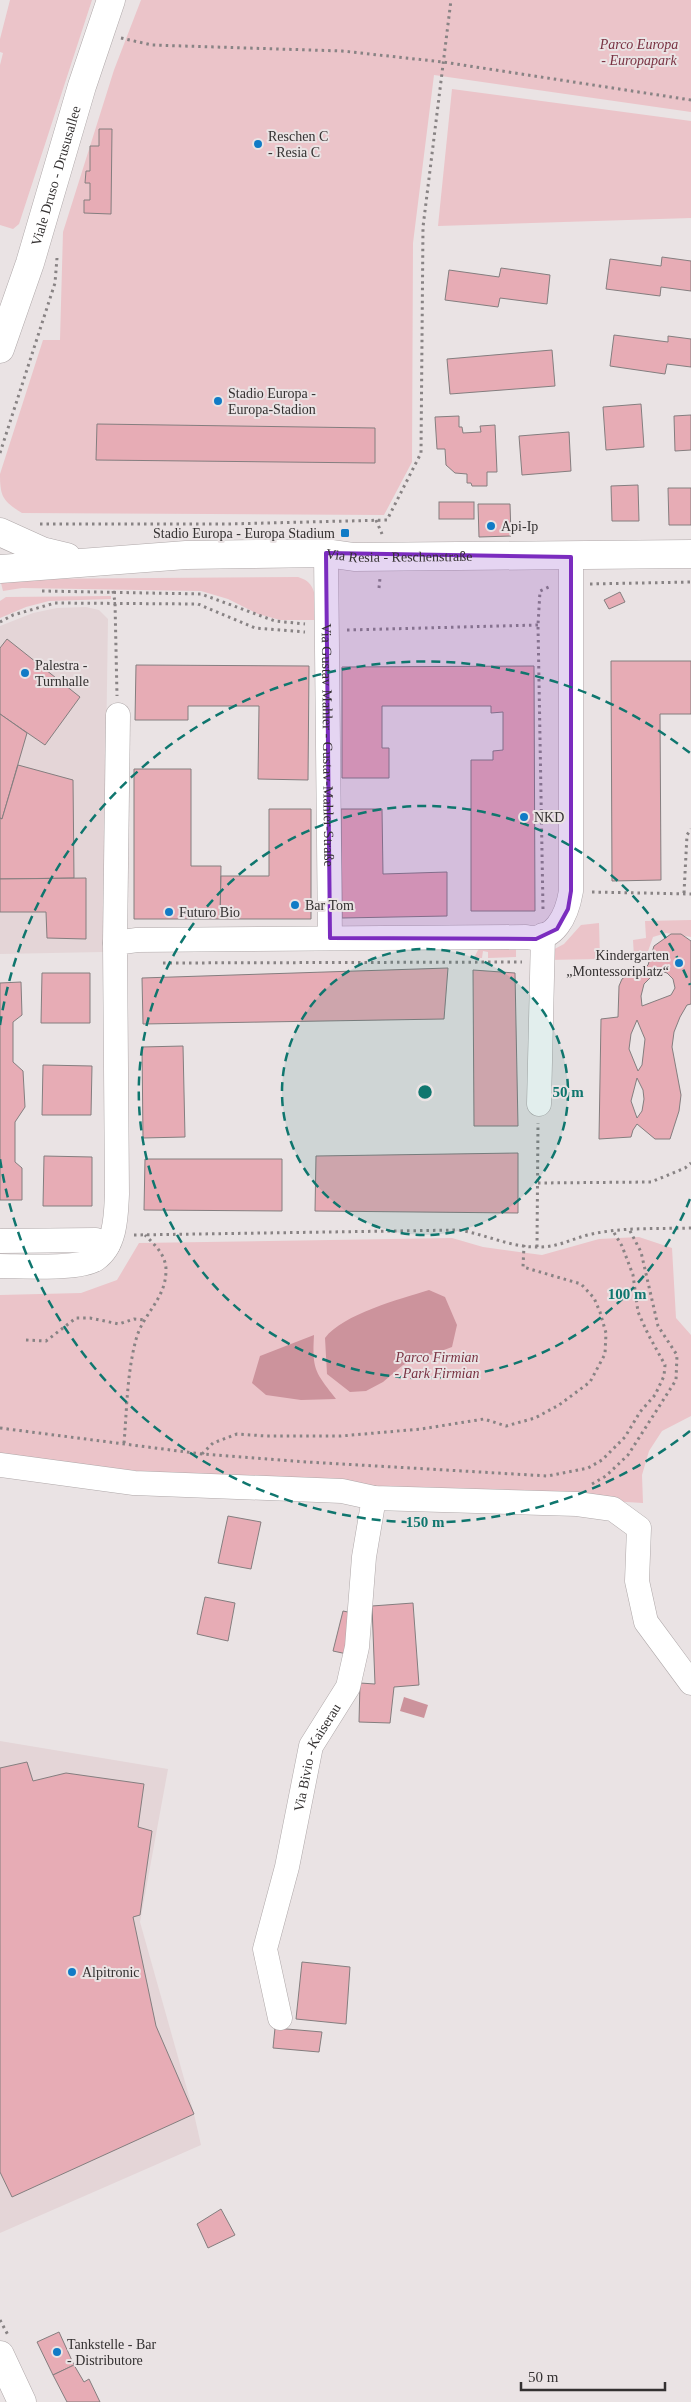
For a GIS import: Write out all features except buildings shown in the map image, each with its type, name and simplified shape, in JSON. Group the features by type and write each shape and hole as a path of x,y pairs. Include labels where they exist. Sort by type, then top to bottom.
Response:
{"main road":[{"name":"Viale Druso - Drususallee","path":"0,349 30,263 82,86 111,0"},
{"path":"0,532 42,551 98,562"},
{"name":"Via Resia - Reschenstraße","path":"5,565 98,562 186,555 326,553 354,556 571,557 691,554"},
{"path":"0,2355 22,2402"}],"street":[{"name":"Via Gustav Mahler - Gustav-Mahler-Straße","path":"326,553 325,631 330,938"},
{"path":"115,943 137,940 330,938 526,937 536,939 556,929 568,909 571,891 571,557"},
{"path":"0,1266 81,1265 97,1258 110,1238 117,1194 115,943 118,716"},
{"path":"539,1104 543,935"},
{"path":"0,1241 96,1240 110,1238"},
{"path":"0,1465 134,1483 342,1491 374,1498 577,1504 613,1509 639,1528 637,1582 646,1622 691,1683"},
{"name":"Via Bivio - Kaiserau","path":"280,2018 264,1949 287,1867 311,1746 348,1687 357,1646 364,1557 374,1498"}],"path":[{"path":"33,524 228,524 386,520 421,453 423,227 451,0"},
{"path":"121,38 152,45 342,51 443,62 691,100"},
{"path":"0,453 55,282"},
{"path":"34,591 201,594 274,621 308,624 325,631"},
{"path":"113,592 115,602 118,716"},
{"path":"0,622 13,615 55,603 115,602 198,604 255,628 297,633 538,625"},
{"path":"684,893 687,834 691,829"},
{"path":"571,891 691,894"},
{"path":"154,963 527,962"},
{"path":"538,1183 651,1182 685,1168 691,1163"},
{"path":"110,1238 145,1234 458,1230 479,1233 503,1243 557,1246 591,1234 613,1231 691,1228"},
{"path":"587,1487 606,1476 628,1455 676,1380 677,1355 658,1326 640,1252 629,1229"},
{"path":"0,1428 202,1454 370,1466 548,1476 588,1468 602,1460 625,1437 640,1412 655,1395 664,1376 665,1364 638,1312 632,1275 622,1246 613,1231"},
{"path":"124,1443 133,1353 138,1333 163,1288 166,1268 161,1251 145,1234"},
{"path":"202,1454 213,1443 237,1434 341,1436 421,1429 484,1419 506,1426 535,1418 559,1405 590,1382 606,1354 606,1333 594,1298 581,1284 534,1272 523,1266 524,1245"},
{"path":"26,1340 46,1341 76,1318 90,1318 119,1324 134,1319 146,1320"},
{"path":"369,1472 370,1466"}],"highlighted area":[{"path":"326,553 571,557 571,891 568,909 557,929 536,939 330,938"}],"shaded area":[{"path":"86,607 99,610 108,619 103,952 0,954 0,626 33,613 57,608"},
{"path":"429,1290 445,1297 457,1325 452,1347 403,1365 383,1382 366,1391 350,1392 327,1374 325,1338 333,1329 373,1308"},
{"path":"314,1335 316,1370 323,1383 336,1399 301,1400 266,1395 252,1383 260,1356"},
{"path":"404,1697 428,1705 424,1718 400,1711"},
{"name":"Alpitronic","path":"0,1741 168,1769 140,1922 201,2145 0,2233"}],"green space":[{"path":"10,0 92,0 19,224 13,229 0,225 0,65 3,53 0,52 0,39"},
{"name":"Parco Europa - Europapark","path":"141,0 691,0 691,112 434,75 413,243 412,462 384,515 22,513 4,498 0,474 43,340 60,340 63,232 114,70"},
{"path":"452,89 691,121 691,218 438,226"},
{"path":"298,577 305,580 313,588 315,620 280,620 258,614 228,599 201,591 22,588 3,591 1,583 20,579"},
{"path":"111,596 111,599 49,601 26,607 0,618 0,601 6,597"},
{"path":"691,920 691,937 666,933 653,937 646,957 634,957 633,940 646,938 645,921"},
{"path":"599,923 600,959 547,960 549,952 564,944 581,925"},
{"path":"479,948 516,949 516,957 488,958 488,952 483,951 482,958 474,958"},
{"name":"Parco Firmian - Park Firmian","path":"639,1237 672,1248 676,1318 691,1335 691,1416 662,1431 649,1451 642,1475 643,1503 247,1479 41,1464 0,1458 0,1295 81,1293 117,1280 139,1243 452,1238 483,1247 542,1255 599,1239"}],"place":[{"name":"Reschen C - Resia C","path":"258,144"},
{"name":"Stadio Europa - Europa-Stadion","path":"218,401"},
{"name":"Api-Ip","path":"491,526"},
{"name":"Stadio Europa - Europa Stadium","path":"345,533"},
{"name":"Palestra - Turnhalle","path":"25,673"},
{"name":"NKD","path":"524,817"},
{"name":"Bar Tom","path":"295,905"},
{"name":"Futuro Bio","path":"169,912"},
{"name":"Kindergarten „Montessoriplatz“","path":"679,963"},
{"name":"Alpitronic","path":"72,1972"},
{"name":"Tankstelle - Bar - Distributore","path":"57,2352"}]}
